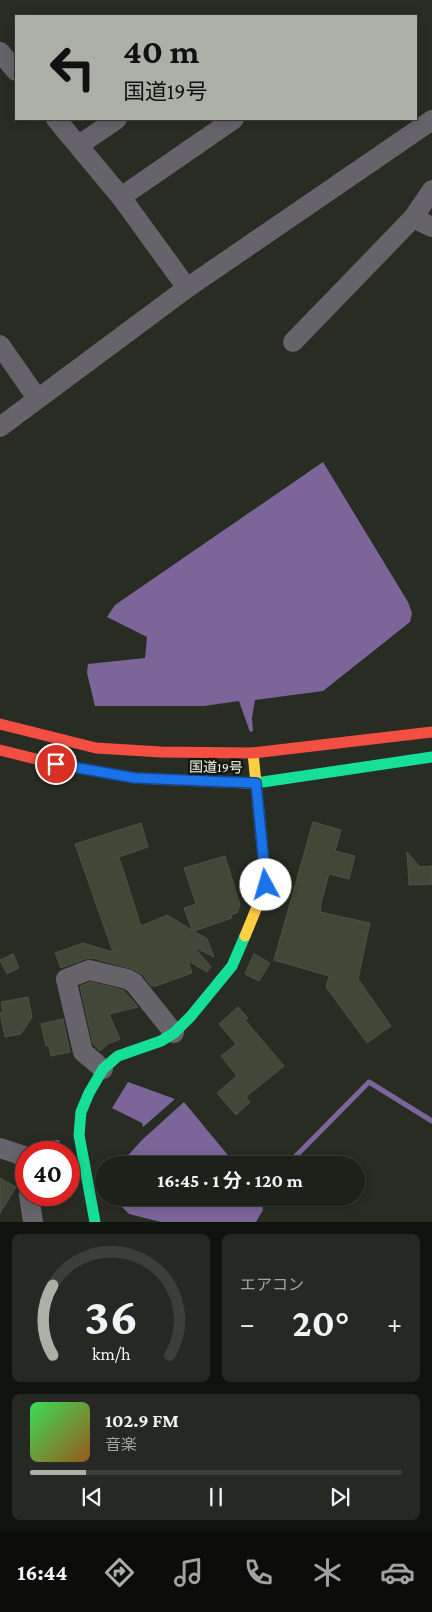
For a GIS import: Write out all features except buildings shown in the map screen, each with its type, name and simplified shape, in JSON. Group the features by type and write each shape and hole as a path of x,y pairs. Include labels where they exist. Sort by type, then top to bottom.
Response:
{"main road":[{"name":"国道19号","path":"0,724 96,748 161,752 253,753 432,732"},
{"name":"国道19号","path":"0,750 56,764 135,778 256,783 432,757"},
{"path":"96,1222 79,1135 81,1112 103,1069 118,1056 161,1041 174,1033 191,1016 232,966 266,885 253,753"}],"street":[{"path":"0,52 15,70"},
{"path":"57,120 121,197 187,288"},
{"path":"79,145 116,120"},
{"path":"121,197 233,120"},
{"path":"0,426 187,288 432,120"},
{"path":"293,342 413,218 432,190"},
{"path":"413,218 432,226"},
{"path":"0,344 37,398"},
{"path":"103,1069 83,1052 66,979 89,970 127,979 134,983 174,1033"},
{"path":"0,1148 15,1153"},
{"path":"31,1206 33,1222"}],"shaded area":[{"path":"323,462 408,602 412,613 410,622 323,691 255,700 252,718 253,731 250,732 239,701 204,706 95,706 87,673 88,664 145,658 147,637 107,617 115,605"},
{"path":"128,1082 175,1099 143,1127 142,1123 112,1108"},
{"path":"184,1102 229,1156 127,1156"},
{"path":"121,1206 262,1206 263,1210 256,1222 161,1222 129,1214"}],"waterway":[{"path":"296,1156 369,1082 432,1121"}],"traffic: fast":[{"path":"246,783 432,757"},
{"path":"95,1222 79,1135 81,1112 89,1093 103,1069 118,1056 161,1041 174,1033 191,1016 232,966 245,936"}],"traffic: slow":[{"path":"245,936 266,885 253,753"}],"traffic: jam":[{"path":"0,724 96,748 161,752 253,753 432,732"},
{"path":"0,750 56,764 135,778 246,783"}],"route":[{"path":"56,764 98,773 135,778 169,781 256,783 266,885"}]}
